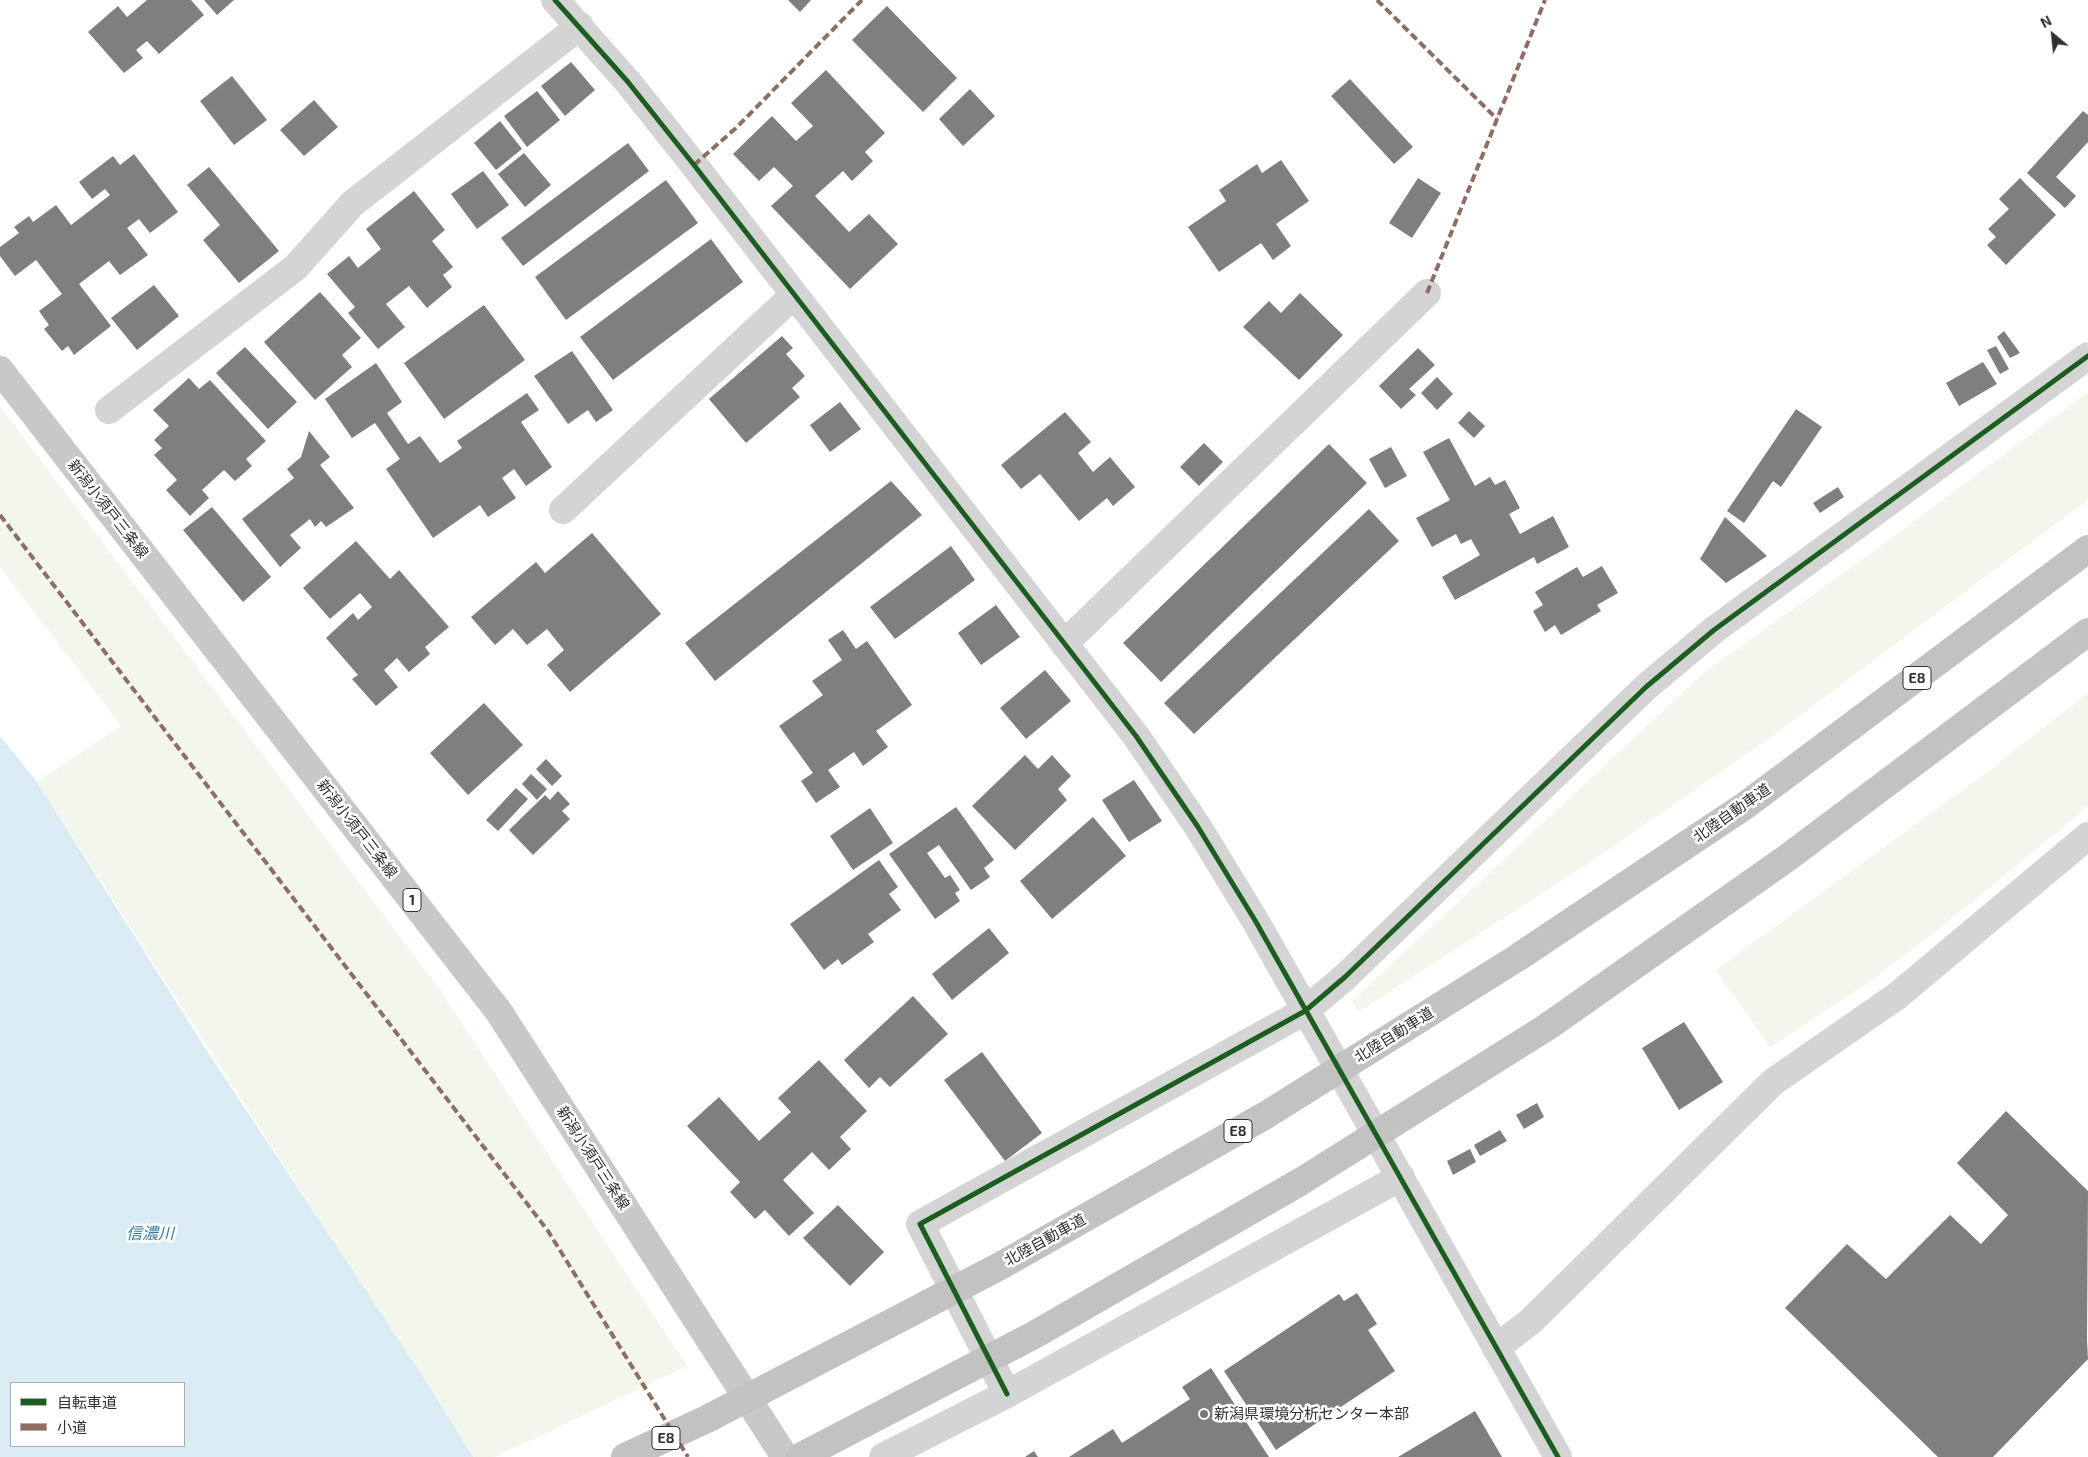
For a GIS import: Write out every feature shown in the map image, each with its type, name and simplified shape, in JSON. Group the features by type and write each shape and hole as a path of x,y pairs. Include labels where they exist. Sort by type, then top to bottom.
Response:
{"highway":[{"name":"北陸自動車道","path":"625,1457 707,1419 1002,1265 1266,1115 1517,958 1746,805 2088,549"},
{"path":"800,1457 1034,1335 1300,1182 1547,1027 1787,858 2088,632"}],"main road":[{"name":"新潟小須戸三条線","path":"0,370 499,1012 785,1457"}],"street":[{"path":"555,0 580,26 694,165 1136,736 1198,827 1256,922 1558,1457"},
{"path":"109,410 296,267 352,204 580,26"},
{"path":"1064,644 1427,293"},
{"path":"563,510 794,295"},
{"path":"1007,1394 920,1224 1305,1011 1345,977 1646,687 1714,630 2088,356"},
{"path":"1496,1348 1532,1320 1773,1082 1897,996 2088,836"},
{"path":"883,1457 1007,1394 1401,1177"}],"shaded area":[{"path":"2088,392 2088,500 1771,737 1598,857 1358,1012 1352,1001 1705,672 1881,546"},
{"path":"0,406 440,990 687,1366 495,1457 472,1457 37,782 121,726 0,567"},
{"path":"2088,693 2088,806 1960,912 1871,981 1770,1047 1716,970 1986,773"}],"water":[{"name":"信濃川","path":"0,736 37,782 207,1051 433,1392 473,1457 0,1457"}],"building":[{"path":"147,0 191,0 204,15 159,54 147,41 136,50 143,58 124,73 88,32 118,6 127,17"},
{"path":"204,0 234,0 217,15"},
{"path":"788,0 811,0 800,12"},
{"path":"887,6 957,78 923,112 852,40"},
{"path":"571,62 595,90 565,116 541,86"},
{"path":"826,70 885,133 865,152 873,161 852,181 843,171 815,196 849,232 869,214 898,244 850,289 771,206 793,186 774,167 759,181 733,154 772,116 796,141 813,126 791,103"},
{"path":"232,76 267,120 234,145 200,101"},
{"path":"1350,79 1413,147 1394,164 1331,96"},
{"path":"970,89 995,116 963,146 939,119"},
{"path":"537,91 560,120 527,147 504,116"},
{"path":"314,100 338,127 304,156 280,130"},
{"path":"2083,111 2088,115 2088,142 2056,177 2076,196 2065,208 2027,173"},
{"path":"500,121 522,149 496,170 474,143"},
{"path":"628,143 649,171 523,266 501,238"},
{"path":"524,153 551,185 525,207 498,174"},
{"path":"134,154 178,212 150,233 139,219 127,228 148,255 120,275 109,261 79,284 111,326 74,355 68,346 62,351 44,329 49,325 39,311 62,294 36,260 15,276 0,256 0,247 19,233 14,227 29,216 33,222 56,205 71,225 110,195 105,189 92,199 79,182 113,156 120,165"},
{"path":"1281,160 1309,201 1276,224 1291,246 1273,260 1261,243 1219,272 1188,227 1226,201 1219,190 1257,164 1262,173"},
{"path":"209,167 279,251 239,283 203,240 220,225 187,185"},
{"path":"483,171 509,205 477,229 451,194"},
{"path":"1418,178 1441,193 1412,238 1389,223"},
{"path":"2020,178 2056,215 2006,265 1987,245 1996,237 1988,229 2009,209 1999,199"},
{"path":"666,180 698,223 566,320 535,277"},
{"path":"414,191 445,230 432,241 453,267 443,275 452,287 427,308 409,286 386,304 405,327 378,349 348,313 355,307 327,274 349,256 358,268 381,249 366,229"},
{"path":"711,239 743,282 613,380 580,337"},
{"path":"154,285 179,316 137,350 111,318"},
{"path":"320,292 361,338 342,355 352,367 315,400 264,342"},
{"path":"1300,293 1343,335 1299,380 1243,327 1269,301 1281,313"},
{"path":"484,305 525,360 444,419 404,363"},
{"path":"2004,331 2020,353 2010,358 1997,337"},
{"path":"782,336 793,348 786,354 805,376 792,388 800,397 746,443 709,399"},
{"path":"1996,346 2009,369 2000,374 1987,350"},
{"path":"245,347 297,402 268,429 216,373"},
{"path":"1418,348 1435,365 1409,389 1416,395 1401,409 1379,386"},
{"path":"572,351 613,410 596,422 588,410 568,424 534,376"},
{"path":"1983,362 1997,384 1959,406 1946,383"},
{"path":"376,363 402,402 387,413 408,444 420,436 440,463 462,448 457,441 527,393 539,410 521,422 552,467 526,486 514,469 502,478 516,498 488,517 480,505 433,538 386,469 400,459 375,423 352,438 325,399"},
{"path":"1437,377 1453,394 1437,410 1421,393"},
{"path":"189,378 199,389 210,380 266,441 246,459 252,466 235,481 224,470 202,490 209,498 190,516 166,490 177,480 154,455 162,448 154,440 169,426 153,410"},
{"path":"840,402 861,429 830,452 810,425"},
{"path":"1796,409 1822,427 1781,487 1773,481 1744,523 1727,511"},
{"path":"1469,411 1485,426 1474,438 1458,423"},
{"path":"1065,412 1091,442 1078,453 1093,472 1110,457 1135,487 1113,506 1107,498 1079,521 1040,474 1021,489 1001,465"},
{"path":"309,431 330,457 320,465 354,508 326,527 321,521 315,527 310,519 290,535 301,548 280,567 242,519 294,478 287,469 301,457"},
{"path":"1449,438 1475,486 1490,477 1495,485 1505,480 1520,508 1509,514 1520,534 1553,516 1569,547 1537,564 1534,557 1455,600 1442,577 1480,555 1471,539 1461,544 1456,534 1432,547 1416,518 1450,500 1423,452"},
{"path":"1204,443 1223,462 1199,486 1180,467"},
{"path":"1329,444 1367,483 1161,682 1123,643"},
{"path":"1391,447 1407,476 1385,488 1369,459"},
{"path":"891,481 922,515 715,681 685,643"},
{"path":"1838,487 1844,497 1820,513 1813,503"},
{"path":"212,507 271,577 243,602 183,530"},
{"path":"1369,509 1399,541 1194,734 1164,703"},
{"path":"1725,517 1767,556 1726,583 1700,559"},
{"path":"592,533 661,614 570,692 547,665 564,650 547,629 527,645 513,629 495,645 471,617 536,562 545,573"},
{"path":"356,541 390,579 399,570 449,627 425,647 430,654 409,672 397,658 384,670 398,687 376,706 352,679 358,675 326,638 353,613 358,620 372,607 360,593 330,619 303,588"},
{"path":"951,546 975,580 895,639 870,607"},
{"path":"1602,566 1618,593 1597,605 1601,611 1561,635 1555,625 1545,632 1533,611 1543,605 1535,592 1577,567 1583,577"},
{"path":"996,605 1020,637 981,665 958,633"},
{"path":"843,630 856,649 867,641 912,705 876,731 888,747 863,766 854,752 828,770 840,787 816,803 801,781 813,773 779,726 823,695 812,681 842,660 828,640"},
{"path":"1045,670 1071,701 1026,739 1000,708"},
{"path":"484,703 523,745 468,795 430,753"},
{"path":"1025,755 1038,769 1052,755 1071,776 1058,789 1067,800 1015,850 972,806"},
{"path":"546,759 562,776 552,786 536,769"},
{"path":"531,774 547,789 537,800 522,784"},
{"path":"1134,780 1162,821 1129,842 1102,800"},
{"path":"516,788 528,799 498,831 486,820"},
{"path":"558,791 570,804 562,811 570,819 533,855 509,830 545,795 550,800"},
{"path":"956,807 994,860 984,868 990,877 971,890 939,845 927,853 945,878 950,875 960,890 955,893 960,901 935,919 889,854"},
{"path":"870,808 893,843 853,870 830,836"},
{"path":"1093,817 1126,856 1052,919 1020,881"},
{"path":"879,860 898,887 889,894 901,910 868,934 874,942 842,965 838,959 824,970 790,924"},
{"path":"989,928 1009,953 952,1000 932,974"},
{"path":"913,996 948,1034 890,1087 880,1077 869,1088 844,1060"},
{"path":"1684,1022 1723,1082 1679,1110 1642,1048"},
{"path":"982,1052 1042,1133 1005,1161 944,1080"},
{"path":"819,1060 867,1111 840,1137 851,1149 829,1170 812,1152 783,1180 814,1213 789,1236 765,1210 755,1219 730,1192 740,1182 687,1126 719,1097 759,1141 791,1112 778,1098"},
{"path":"1537,1103 1544,1117 1524,1129 1516,1115"},
{"path":"2006,1111 2088,1191 2088,1359 1993,1457 1938,1457 1785,1308 1847,1244 1886,1279 1950,1215 1981,1244 2008,1215 1957,1163"},
{"path":"1500,1130 1507,1141 1480,1156 1474,1145"},
{"path":"1470,1149 1476,1162 1453,1175 1447,1161"},
{"path":"838,1205 884,1252 850,1286 803,1238"},
{"path":"1357,1293 1377,1324 1368,1330 1395,1371 1276,1450 1224,1371 1339,1294 1344,1301"},
{"name":"新潟県環境分析センター本部","path":"1211,1368 1269,1457 1069,1457 1113,1429 1122,1443 1190,1399 1182,1387"},
{"path":"1475,1411 1502,1457 1398,1457"},
{"path":"1034,1451 1038,1457 1025,1457"}],"marked path":[{"path":"694,165 736,128 862,0"},
{"path":"1377,0 1497,119"},
{"path":"1427,293 1545,0"},
{"path":"0,515 548,1231 688,1457"}],"cycle path":[{"path":"555,0 628,82 694,165 1136,736 1198,827 1256,922 1558,1457"},
{"path":"1007,1394 920,1224 1305,1011 1345,977 1646,687 1714,630 2088,356"}],"place":[{"name":"新潟県環境分析センター本部","path":"1204,1414"}]}
